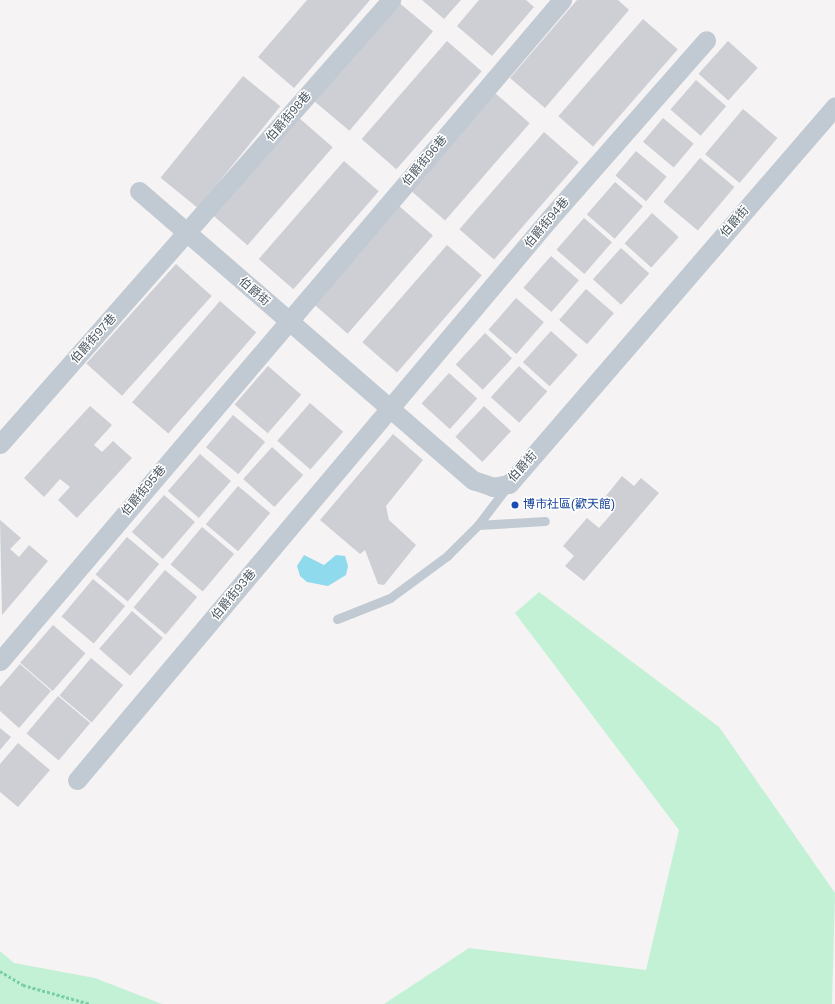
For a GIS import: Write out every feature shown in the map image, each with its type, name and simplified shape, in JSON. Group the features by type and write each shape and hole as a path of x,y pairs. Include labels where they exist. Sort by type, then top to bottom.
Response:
{"street":[{"name":"伯爵街98巷","path":"188,234 391,0"},
{"name":"伯爵街96巷","path":"289,321 562,0"},
{"name":"伯爵街94巷","path":"391,410 549,219 706,40"},
{"name":"伯爵街","path":"138,191 474,480 493,487 509,484 835,106"},
{"name":"伯爵街97巷","path":"0,444 188,234"},
{"name":"伯爵街95巷","path":"0,661 289,321"},
{"name":"伯爵街93巷","path":"77,780 391,410"}],"lane":[{"path":"337,618 390,598 447,556 478,525 509,484"},
{"path":"478,525 545,521"}],"path":[{"path":"0,971 23,985 90,1004"}],"green space":[{"path":"539,592 719,727 835,893 832,1004 384,1004 469,948 646,970 679,830 515,613"},
{"path":"0,951 14,963 95,978 162,1004 0,1004"}],"water":[{"path":"304,555 324,565 336,555 345,556 348,566 346,575 328,586 307,582 300,576 297,566"}],"building":[{"path":"307,0 370,0 294,88 258,57"},
{"path":"422,0 461,0 444,19"},
{"path":"479,0 526,0 534,7 492,56 457,26"},
{"path":"577,0 618,0 629,10 545,108 510,78"},
{"path":"397,1 433,31 349,131 313,101"},
{"path":"643,19 678,49 593,147 558,116"},
{"path":"447,41 482,71 396,169 362,139"},
{"path":"728,41 758,68 728,100 699,74"},
{"path":"243,76 280,106 198,208 161,178"},
{"path":"696,80 726,106 701,136 670,109"},
{"path":"495,93 530,123 445,221 410,190"},
{"path":"743,109 777,138 740,183 705,154"},
{"path":"298,117 333,147 247,245 213,215"},
{"path":"663,118 694,144 674,167 643,142"},
{"path":"544,132 579,162 494,260 459,229"},
{"path":"636,151 667,177 646,201 615,176"},
{"path":"700,158 734,187 698,231 663,202"},
{"path":"344,161 379,191 293,289 259,259"},
{"path":"615,182 643,206 615,239 587,214"},
{"path":"399,206 433,236 348,334 314,304"},
{"path":"652,213 679,237 651,268 625,243"},
{"path":"584,218 612,242 584,274 556,250"},
{"path":"447,245 482,275 397,373 362,342"},
{"path":"621,248 649,273 621,305 593,279"},
{"path":"551,256 579,280 551,312 523,288"},
{"path":"176,264 212,296 122,396 86,364"},
{"path":"586,289 614,313 587,344 559,320"},
{"path":"516,298 544,322 516,354 488,330"},
{"path":"220,301 256,332 168,434 132,402"},
{"path":"551,331 578,355 550,386 523,362"},
{"path":"485,333 512,358 483,390 456,364"},
{"path":"268,366 301,395 268,433 235,404"},
{"path":"519,366 547,391 519,423 491,397"},
{"path":"449,373 477,398 450,429 422,403"},
{"path":"310,403 343,432 310,470 277,441"},
{"path":"90,406 112,425 94,445 102,452 113,441 132,458 77,518 58,500 70,487 60,479 44,497 24,478"},
{"path":"484,406 511,431 482,462 455,437"},
{"path":"233,415 265,442 238,474 206,447"},
{"path":"393,434 423,460 386,506 389,520 416,545 384,585 378,584 365,550 360,554 320,520"},
{"path":"272,447 303,475 274,507 243,479"},
{"path":"200,454 231,481 199,518 168,491"},
{"path":"622,476 634,486 641,478 659,493 584,581 565,566 574,556 563,546 587,518 599,528 613,512 601,502"},
{"path":"238,486 270,513 238,551 206,524"},
{"path":"164,495 195,522 163,559 132,532"},
{"path":"0,520 21,538 10,549 19,557 29,545 48,561 2,615"},
{"path":"202,527 234,554 203,592 171,565"},
{"path":"127,537 159,564 128,602 96,575"},
{"path":"165,570 197,597 166,635 134,608"},
{"path":"93,579 125,606 94,644 62,617"},
{"path":"132,611 163,638 130,676 99,649"},
{"path":"53,625 85,653 53,691 20,663"},
{"path":"91,658 123,685 92,723 60,696"},
{"path":"20,664 51,691 19,728 0,711 0,687"},
{"path":"58,696 90,723 59,761 27,734"},
{"path":"0,728 11,737 0,750"},
{"path":"18,743 50,770 18,807 0,792 0,764"}],"place":[{"name":"博市社區(歡天館)","path":"515,505"}]}
